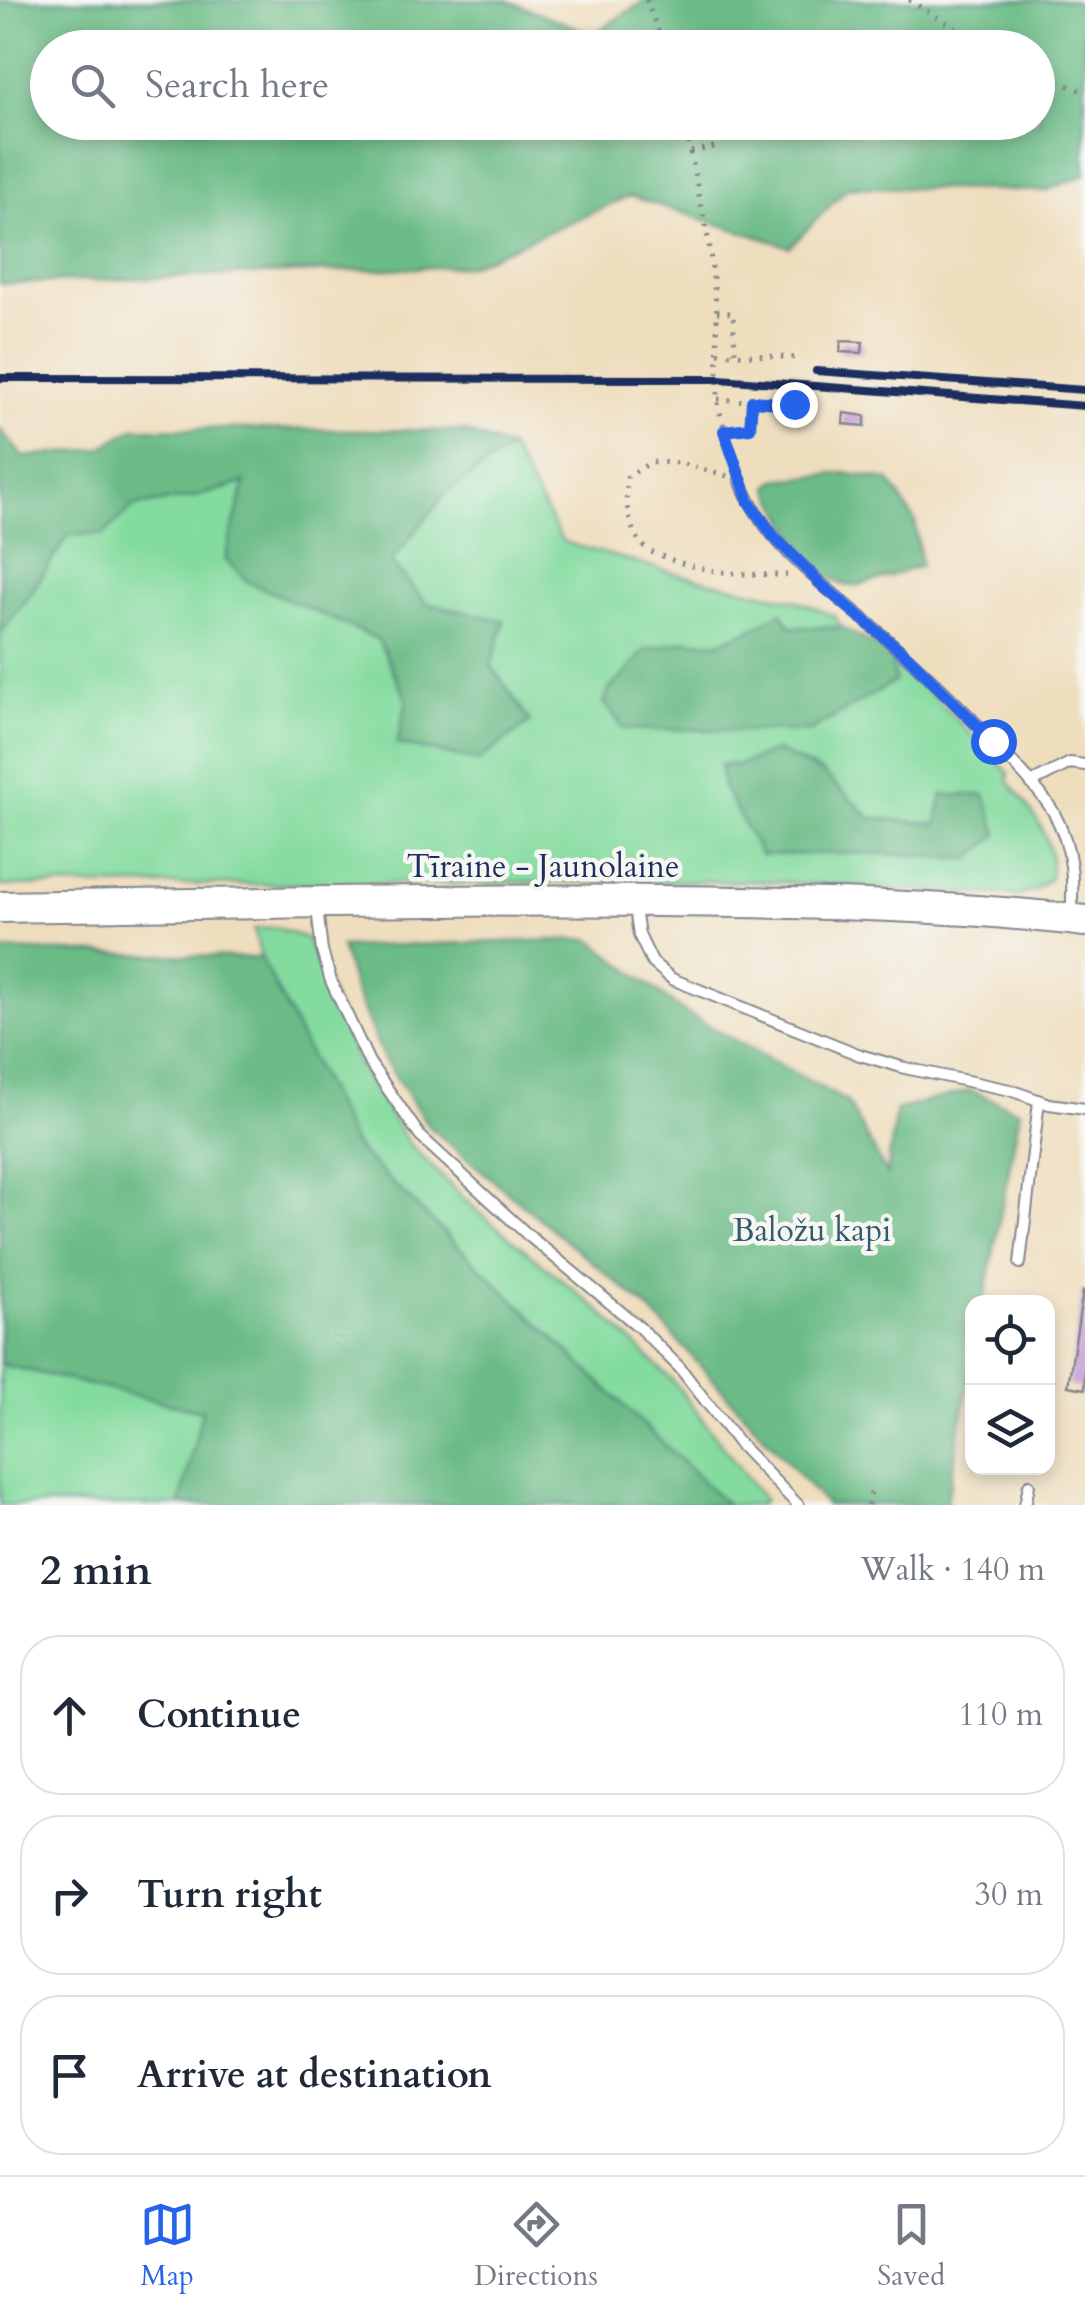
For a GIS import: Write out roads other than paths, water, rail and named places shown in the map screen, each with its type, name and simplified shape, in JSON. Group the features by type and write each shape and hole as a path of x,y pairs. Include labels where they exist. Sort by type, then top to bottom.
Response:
{"main road":[{"name":"Tīraine - Jaunolaine","path":"0,907 634,901 914,906 1078,920"}],"lane":[{"path":"740,480 749,502 774,537 907,656 1031,783 1053,813 1064,839 1074,875 1078,920"},
{"path":"1031,783 1070,763 1085,765"},
{"path":"634,901 639,936 652,962 672,979 860,1055 1085,1109"},
{"path":"316,902 322,951 332,981 369,1062 420,1136 640,1328 680,1368 740,1445 798,1505"},
{"path":"1020,1262 1039,1101"},
{"path":"1026,1505 1029,1485"}],"railway":[{"path":"816,371 1085,390"},
{"path":"0,378 719,379 1085,406"}],"park label":[{"name":"Baložu kapi","path":"812,1231"}]}
